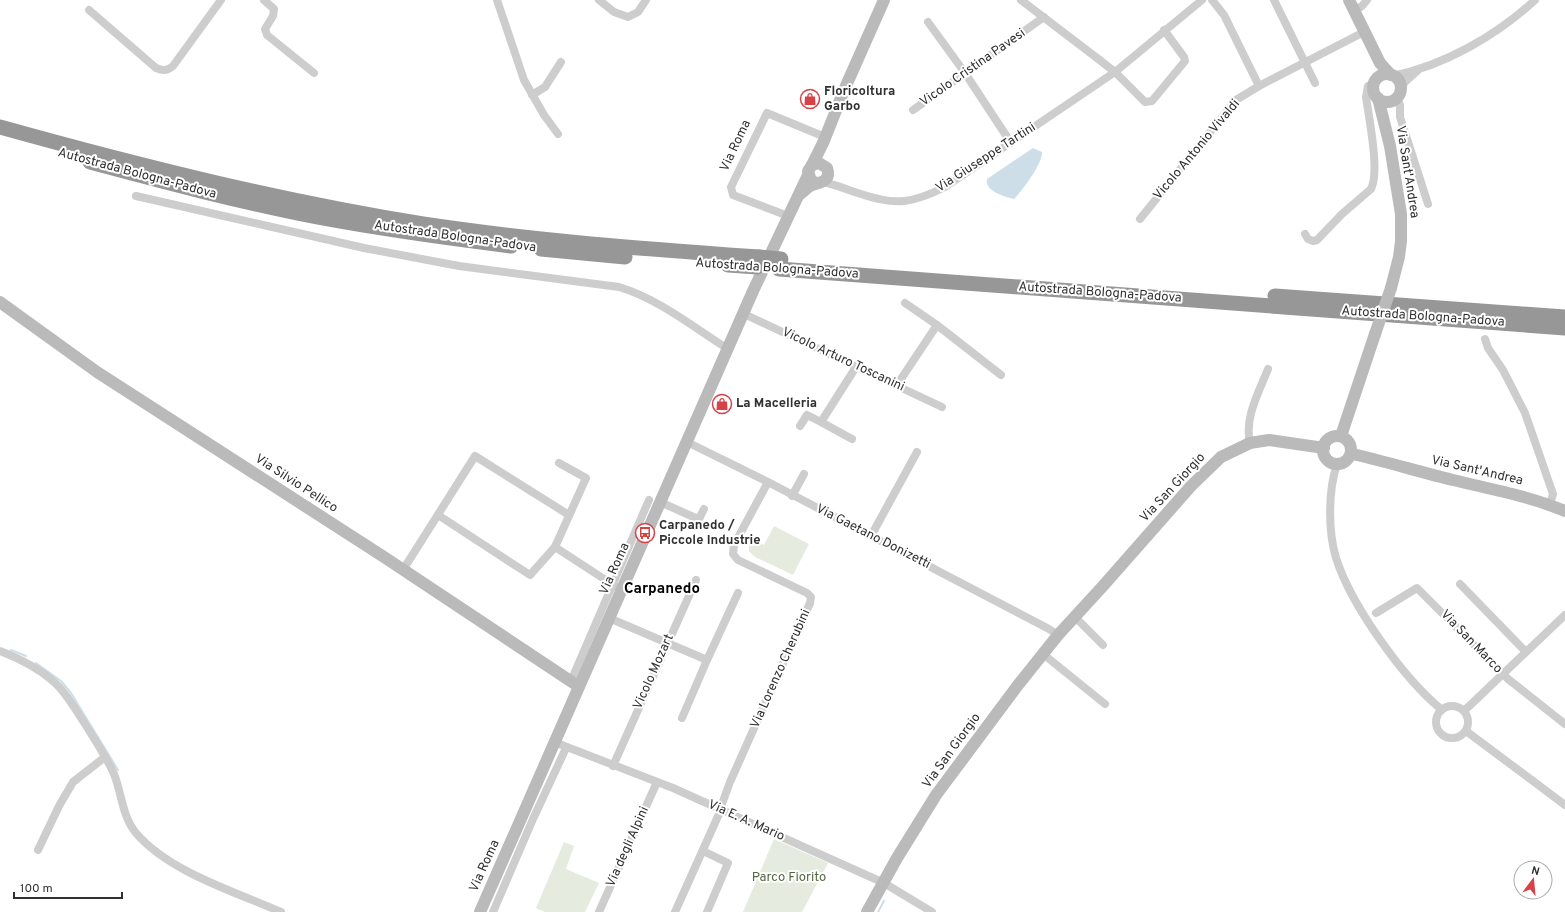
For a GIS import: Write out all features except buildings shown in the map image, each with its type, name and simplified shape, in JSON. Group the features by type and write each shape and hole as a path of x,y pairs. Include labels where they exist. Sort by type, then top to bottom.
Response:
{"highway":[{"name":"Autostrada Bologna-Padova","path":"0,127 82,150 319,206 424,224 530,238 780,264 1565,328"},
{"name":"Autostrada Bologna-Padova","path":"0,137 197,191 348,222 425,235 582,254 758,262"},
{"name":"Autostrada Bologna-Padova","path":"780,264 1055,279 1565,317"}],"street":[{"path":"89,10 156,68 167,70 173,66 221,0"},
{"path":"264,0 274,9 273,16 265,29 267,35 314,73"},
{"path":"497,0 519,66 532,95 558,134"},
{"path":"599,0 614,12 628,17 638,12 646,0"},
{"path":"815,176 824,140 884,0"},
{"path":"1022,0 1115,72 1145,102 1152,101 1184,61 1184,57 1164,30"},
{"name":"Via Giuseppe Tartini","path":"815,176 879,200 900,202 912,201 927,196 945,187 1115,72 1202,0"},
{"path":"1212,0 1224,15 1259,86"},
{"path":"1274,0 1315,83"},
{"path":"1351,5 1362,6 1367,0"},
{"path":"1391,76 1420,68 1470,47 1520,14 1535,0"},
{"path":"1351,5 1380,62 1391,76"},
{"name":"Vicolo Cristina Pavesi","path":"1032,26 1033,9"},
{"name":"Vicolo Cristina Pavesi","path":"913,110 1044,18"},
{"path":"928,22 965,73 1011,143"},
{"name":"Vicolo Antonio Vivaldi","path":"1140,219 1236,100 1259,86 1364,32"},
{"path":"532,95 545,87 561,62"},
{"path":"1380,62 1373,90 1378,98 1383,101 1396,96 1406,82 1420,68"},
{"path":"1305,234 1308,239 1313,241 1317,240 1342,214 1371,189 1375,171 1366,97 1368,86 1384,75 1391,76 1398,80 1396,96"},
{"name":"Via Sant'Andrea","path":"1384,119 1387,107 1396,96 1400,104 1400,117 1428,204"},
{"name":"Via Sant'Andrea","path":"1341,436 1391,288 1399,257 1401,220 1390,146 1378,98"},
{"name":"Via Roma","path":"788,216 733,194 731,187 767,112 824,140"},
{"path":"815,176 827,178 827,168 823,161 824,140"},
{"path":"815,176 819,163 827,168"},
{"name":"Via Giuseppe Tartini","path":"827,168 832,178 845,188"},
{"name":"Via Roma","path":"480,912 554,742 574,684 654,501 687,442 797,197 815,176"},
{"path":"136,196 364,248 459,266 619,287 636,292 658,303 728,349"},
{"name":"Via Silvio Pellico","path":"0,302 97,372 403,570 574,684"},
{"path":"905,303 937,325 1001,374"},
{"name":"Vicolo Arturo Toscanini","path":"744,314 942,407"},
{"path":"897,385 937,325"},
{"path":"1485,339 1488,348 1503,370 1525,413 1548,475 1553,494 1550,504"},
{"path":"821,422 856,366"},
{"path":"1250,443 1248,427 1253,407 1268,370"},
{"path":"800,426 807,415 852,439"},
{"path":"1341,436 1350,443 1352,454 1346,462 1337,464 1328,461 1324,453 1324,448 1328,440 1341,436"},
{"name":"Via San Giorgio","path":"867,912 936,795 993,717 1058,635 1206,470 1221,457 1250,443 1270,440 1324,448"},
{"name":"Via Gaetano Donizetti","path":"687,442 768,482 1058,635"},
{"path":"871,536 917,452"},
{"name":"Via Sant'Andrea","path":"1352,454 1550,504 1565,511"},
{"path":"403,570 475,456 569,515"},
{"path":"438,515 530,575 555,547 586,478 559,463"},
{"path":"1337,464 1334,472 1330,513 1336,557 1346,583 1364,614 1390,653 1427,696 1442,710"},
{"path":"792,496 804,474"},
{"name":"Via Lorenzo Cherubini","path":"720,809 730,782 810,603 811,597 807,593 738,560 734,554 734,545 768,482"},
{"path":"654,501 699,519 704,509"},
{"path":"555,547 616,588"},
{"name":"Vicolo Mozart","path":"613,766 696,580"},
{"path":"1460,584 1526,652"},
{"name":"Via Roma","path":"574,684 609,618 616,588"},
{"name":"Via San Marco","path":"1376,613 1417,588 1516,687 1565,724"},
{"path":"682,718 738,593"},
{"path":"1464,710 1565,616"},
{"path":"1075,617 1103,645"},
{"path":"609,618 707,660"},
{"path":"0,651 34,668 53,681 70,702 105,757 114,775 129,825 148,845 159,854 189,872 281,912"},
{"path":"1043,654 1105,704"},
{"path":"1455,706 1464,710 1469,721 1466,731 1457,737 1452,738 1442,734 1436,724 1436,719 1442,710 1446,707 1455,706"},
{"path":"1466,731 1565,805"},
{"name":"Via E. A. Mario","path":"554,742 566,748 657,782 720,809 884,883 932,912"},
{"name":"Via Roma","path":"493,912 533,818 566,748"},
{"path":"38,850 59,806 73,782 105,757"},
{"name":"Via degli Alpini","path":"599,912 657,782"},
{"path":"678,911 720,809"},
{"path":"703,851 728,863 707,912"}],"green space":[{"path":"774,526 809,544 793,575 755,557 749,551 749,546 752,539 764,545"},
{"name":"Parco Fiorito","path":"774,839 828,863 802,912 743,912"},
{"path":"564,842 574,846 566,869 599,883 585,912 545,912 536,908"}],"water":[{"path":"1033,148 1042,152 1039,163 1022,190 1014,199 996,193 989,187 987,179"}],"waterway":[{"path":"11,650 26,656"},
{"path":"36,663 61,681 71,693 118,770"},
{"path":"878,912 884,901"}],"place":[{"name":"Floricoltura Garbo","path":"810,99"},
{"name":"La Macelleria","path":"722,404"},
{"name":"Carpanedo / Piccole Industrie","path":"645,533"}],"district":[{"name":"Carpanedo","path":"662,589"}]}
